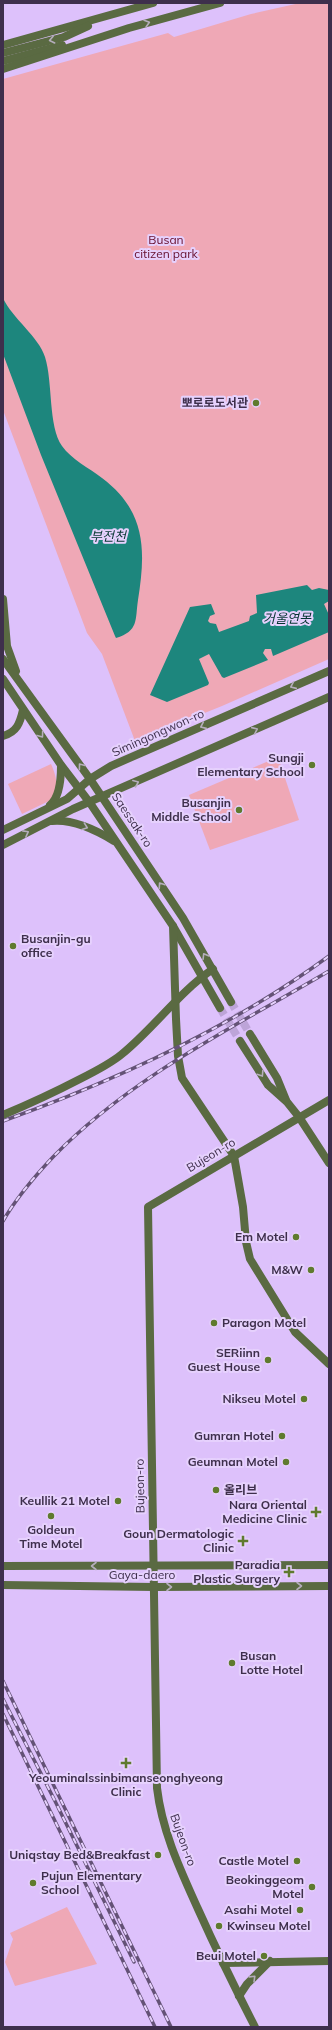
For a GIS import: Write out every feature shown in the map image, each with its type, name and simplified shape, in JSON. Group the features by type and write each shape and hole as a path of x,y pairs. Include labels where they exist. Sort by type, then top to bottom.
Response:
{"main road":[{"path":"3,44 114,15 153,3"},
{"path":"3,61 129,28 208,4 219,3"},
{"path":"3,53 64,37 114,15"},
{"path":"3,69 129,28"},
{"path":"3,599 7,646 11,662 28,695"},
{"name":"Saessak-ro","path":"3,659 90,779 183,918 213,968 231,1002"},
{"name":"Simingongwon-ro","path":"3,830 67,799 90,779 111,766 329,670"},
{"name":"Saessak-ro","path":"3,679 61,765 90,803 173,926 220,1008"},
{"path":"3,845 49,821 329,697"},
{"path":"3,736 12,733 20,722 23,710"},
{"path":"42,812 55,802 60,781 61,765"},
{"path":"49,821 62,820 84,826 117,843"},
{"path":"173,926 178,1056 182,1078 234,1156 243,1207 246,1242 250,1259 295,1332 329,1364"},
{"path":"3,1115 53,1093 122,1055 202,976 213,968"},
{"path":"250,1034 277,1078 287,1102"},
{"path":"240,1041 268,1085 287,1102 299,1117 329,1163"},
{"name":"Bujeon-ro","path":"255,2027 223,1963 176,1858 159,1808 156,1782 148,1208 329,1100"},
{"name":"Gaya-daero","path":"3,1566 329,1565"},
{"name":"Gaya-daero","path":"3,1585 154,1588 329,1586"},
{"path":"3,1591 60,1587"},
{"path":"239,1996 248,1984 270,1961"},
{"path":"223,1963 329,1961"}],"green space":[{"name":"Busan citizen park","path":"300,3 329,3 329,659 222,706 135,741 102,654 87,633 3,410 3,79 168,33 174,37 251,14"},
{"path":"278,757 299,820 210,850 189,795"},
{"path":"51,764 56,782 56,791 54,796 51,800 22,814 8,784"},
{"path":"67,1907 97,1964 15,1986 5,1962 13,1939 10,1933"}],"water":[{"name":"부전천","path":"3,298 13,313 37,342 45,357 55,427 62,446 75,459 102,478 117,491 135,518 140,533 142,564 136,619 129,632 116,638 41,455 3,354"},
{"name":"거울연못","path":"307,585 312,590 319,588 329,590 329,601 324,604 329,615 329,632 273,656 271,649 265,649 263,653 268,660 224,678 209,654 199,659 209,683 208,685 167,702 150,695 190,607 211,604 215,614 210,616 208,621 216,624 219,632 249,621 250,616 257,613 256,595"}],"tunnel":[{"path":"231,1002 250,1034"},
{"path":"220,1008 240,1041"}],"railway":[{"path":"3,1121 88,1088 172,1050 253,1006 292,982 329,956"},
{"path":"3,1221 26,1188 53,1157 83,1128 116,1102 150,1078 220,1033 329,971"},
{"path":"3,1681 171,2027"},
{"path":"3,1699 134,1962"},
{"path":"3,1714 155,2027"}],"place":[{"name":"뽀로로도서관","path":"256,403"},
{"name":"Sungji Elementary School","path":"312,765"},
{"name":"Busanjin Middle School","path":"239,810"},
{"name":"Busanjin-gu office","path":"13,946"},
{"name":"Em Motel","path":"296,1237"},
{"name":"M&W","path":"311,1270"},
{"name":"Paragon Motel","path":"214,1323"},
{"name":"SERiinn Guest House","path":"268,1360"},
{"name":"Nikseu Motel","path":"304,1399"},
{"name":"Gumran Hotel","path":"282,1436"},
{"name":"Geumnan Motel","path":"286,1462"},
{"name":"올리브","path":"216,1490"},
{"name":"Keullik 21 Motel","path":"118,1501"},
{"name":"Nara Oriental Medicine Clinic","path":"316,1512"},
{"name":"Goldeun Time Motel","path":"51,1516"},
{"name":"Goun Dermatologic Clinic","path":"243,1541"},
{"name":"Paradia Plastic Surgery","path":"289,1572"},
{"name":"Busan Lotte Hotel","path":"232,1663"},
{"name":"Yeouminalssinbimanseonghyeong Clinic","path":"126,1763"},
{"name":"Uniqstay Bed&Breakfast","path":"158,1855"},
{"name":"Castle Motel","path":"297,1861"},
{"name":"Pujun Elementary School","path":"33,1883"},
{"name":"Beokinggeom Motel","path":"312,1887"},
{"name":"Asahi Motel","path":"300,1910"},
{"name":"Kwinseu Motel","path":"219,1926"},
{"name":"Beui Motel","path":"264,1956"}]}
